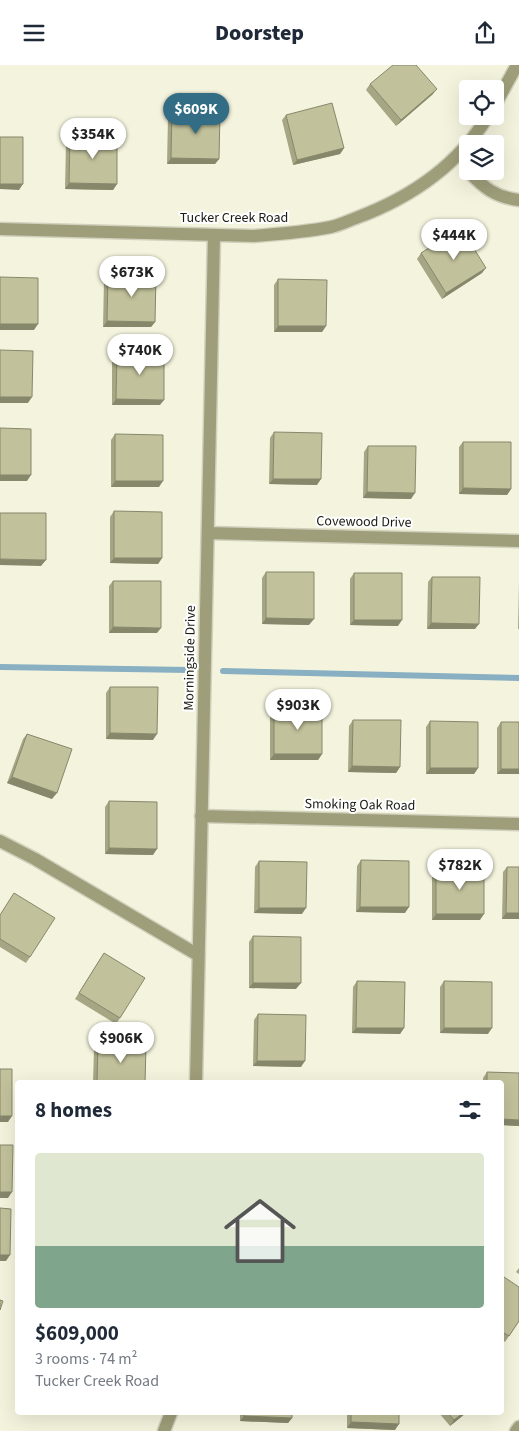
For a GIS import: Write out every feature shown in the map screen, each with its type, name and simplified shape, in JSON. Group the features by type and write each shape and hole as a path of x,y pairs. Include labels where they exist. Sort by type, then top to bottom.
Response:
{"street":[{"path":"504,89 517,65"},
{"name":"Tucker Creek Road","path":"0,229 254,236 294,233 333,226 371,213 408,194 455,157 483,125"},
{"path":"455,157 459,161"},
{"path":"476,180 483,187 498,195 519,200"},
{"name":"Morningside Drive","path":"196,1080 214,235"},
{"name":"Covewood Drive","path":"208,533 519,541"},
{"name":"Smoking Oak Road","path":"201,816 519,824"},
{"path":"0,841 35,859 198,955"},
{"path":"164,1431 170,1415"},
{"path":"516,1431 519,1427"}],"building":[{"path":"393,65 416,65 437,89 401,120 370,84"},
{"path":"332,103 344,148 297,160 286,115"},
{"path":"172,111 220,112 219,159 171,158"},
{"path":"70,136 117,137 117,184 69,183"},
{"path":"0,137 23,137 23,184 0,184"},
{"path":"461,228 486,268 446,293 421,253"},
{"path":"108,275 156,275 155,322 107,321"},
{"path":"0,277 38,278 38,324 0,324"},
{"path":"278,279 327,280 326,326 278,326"},
{"path":"0,350 33,351 32,397 0,397"},
{"path":"117,353 164,353 164,400 116,399"},
{"path":"0,428 31,429 31,475 0,475"},
{"path":"274,432 322,433 321,479 273,479"},
{"path":"115,434 163,435 163,481 115,481"},
{"path":"463,442 511,442 511,489 463,488"},
{"path":"368,446 416,446 415,493 367,492"},
{"path":"114,511 162,512 162,558 114,558"},
{"path":"0,513 46,513 46,560 0,559"},
{"path":"266,572 314,572 314,619 266,618"},
{"path":"354,573 402,573 402,620 354,620"},
{"path":"432,577 480,577 479,624 431,623"},
{"path":"113,581 161,581 161,628 113,627"},
{"path":"110,687 158,687 157,734 110,733"},
{"path":"274,707 322,708 322,754 274,754"},
{"path":"353,720 401,720 400,767 352,766"},
{"path":"430,721 478,722 478,768 430,768"},
{"path":"501,722 519,722 519,769 501,769"},
{"path":"27,734 72,749 57,793 12,777"},
{"path":"109,801 157,802 157,849 109,848"},
{"path":"361,860 409,861 409,907 360,907"},
{"path":"259,861 307,862 306,908 259,908"},
{"path":"436,867 484,868 484,914 436,914"},
{"path":"507,867 519,867 519,913 506,913"},
{"path":"14,893 55,918 30,957 0,939 0,915"},
{"path":"253,936 301,937 301,983 253,983"},
{"path":"104,953 145,978 120,1018 79,993"},
{"path":"357,981 405,982 404,1028 356,1028"},
{"path":"444,981 492,982 492,1028 444,1028"},
{"path":"258,1014 306,1015 305,1061 257,1061"},
{"path":"98,1044 146,1045 145,1080 97,1080"},
{"path":"0,1069 12,1069 12,1116 0,1116"},
{"path":"487,1072 519,1073 519,1120 504,1119 504,1080 487,1080"},
{"path":"0,1145 13,1145 12,1192 0,1192"},
{"path":"0,1208 11,1209 10,1255 0,1255"},
{"path":"504,1277 519,1287 519,1321 509,1336 504,1333"},
{"path":"292,1415 292,1418 244,1416"},
{"path":"351,1415 399,1415 399,1424 351,1422"},
{"path":"450,1415 460,1415 454,1420"}],"waterway":[{"path":"0,667 189,670"},
{"path":"223,671 519,678"}]}
